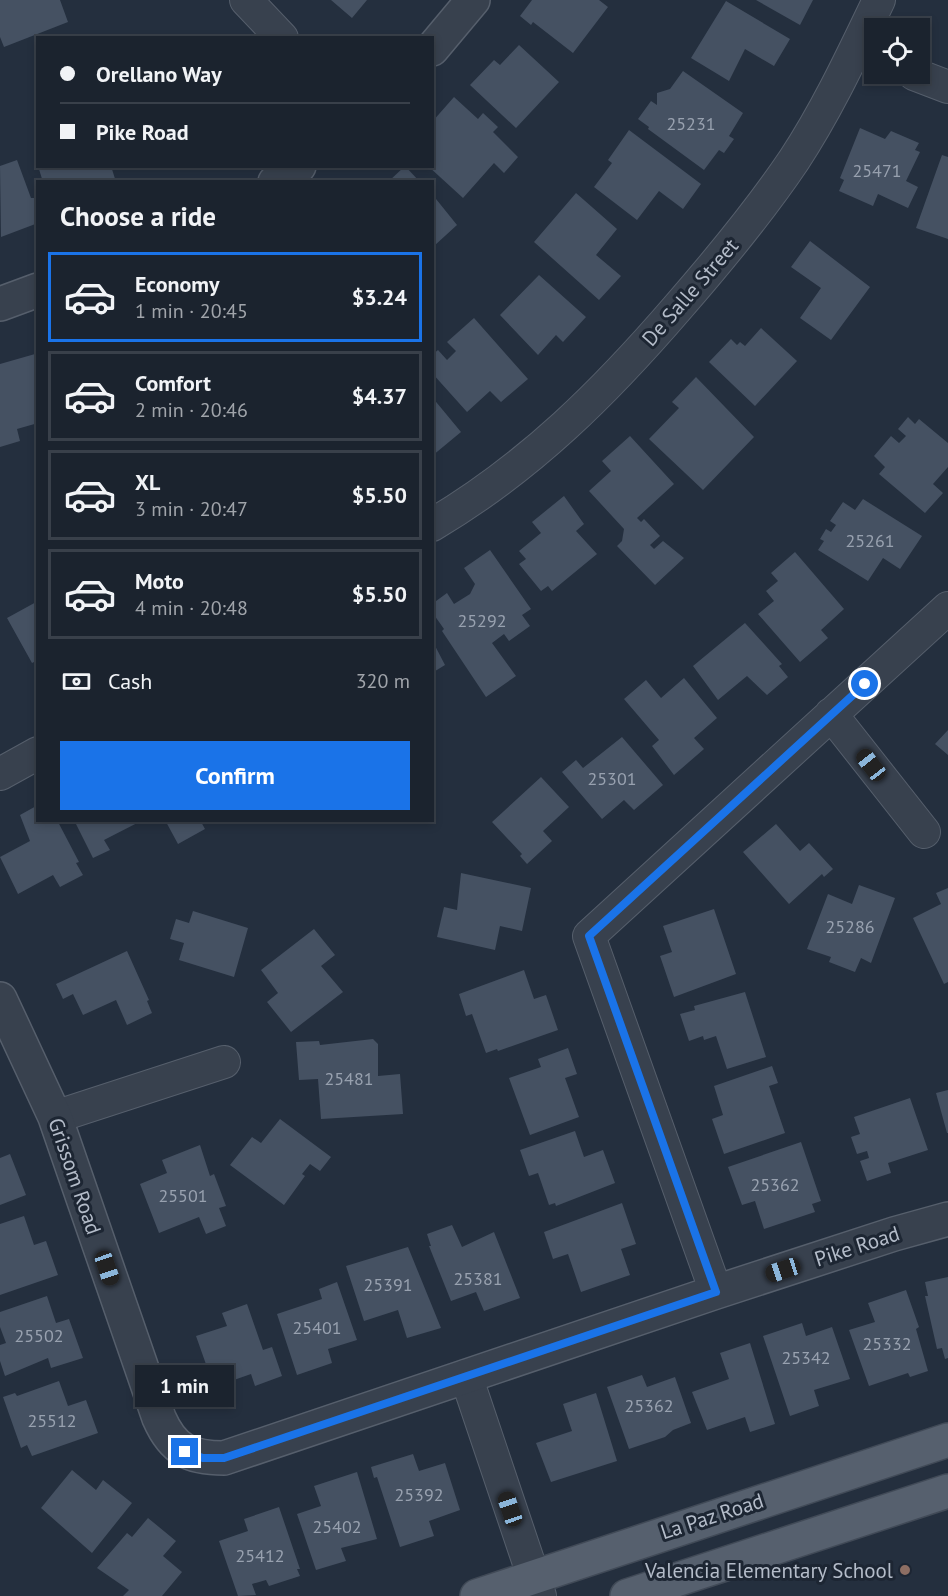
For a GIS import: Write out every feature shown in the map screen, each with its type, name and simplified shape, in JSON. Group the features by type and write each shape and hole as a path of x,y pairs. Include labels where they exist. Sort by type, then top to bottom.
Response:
{"main road":[{"name":"La Paz Road","path":"477,1596 536,1586 948,1440"},
{"path":"627,1596 948,1491"}],"street":[{"path":"246,0 280,36"},
{"path":"434,47 473,0"},
{"name":"De Salle Street","path":"874,18 879,0"},
{"name":"De Salle Street","path":"434,524 467,504 556,435 616,378 733,244 864,56"},
{"path":"930,80 948,87"},
{"path":"278,180 297,168"},
{"path":"0,304 36,291"},
{"path":"716,1292 589,936 948,608"},
{"path":"831,714 924,832"},
{"path":"0,774 36,754"},
{"name":"Grissom Road","path":"0,999 55,1117 159,1418 167,1436 185,1452"},
{"path":"55,1117 224,1062"},
{"name":"Pike Road","path":"185,1452 203,1458 224,1458 716,1292 894,1234 948,1220"},
{"path":"466,1376 536,1586"}],"building":[{"path":"0,0 60,0 68,22 4,47 0,37"},
{"path":"331,0 367,0 352,18"},
{"path":"532,0 599,0 608,7 573,53 533,22 531,25 520,16"},
{"path":"756,0 813,0 800,25"},
{"path":"726,1 790,39 774,66 745,49 729,81 691,58"},
{"path":"519,45 559,82 516,128 470,85 494,60 500,65"},
{"path":"683,71 743,113 729,136 734,139 724,153 719,150 704,170 638,119 651,101 657,105 657,93 670,89"},
{"path":"454,97 478,119 483,113 498,127 493,132 518,157 504,173 494,163 463,198 430,168 434,168 434,120"},
{"path":"860,128 885,139 891,131 919,143 915,150 920,152 906,181 918,187 908,208 878,194 873,206 839,191 844,180 840,178"},
{"path":"629,130 701,184 683,209 659,191 637,220 594,187 612,163 608,160"},
{"path":"942,155 948,157 948,239 916,228"},
{"path":"17,160 31,198 34,198 36,202 36,224 1,237 0,166"},
{"path":"39,168 112,168 115,180 42,180"},
{"path":"403,168 407,168 418,180 390,180"},
{"path":"576,193 617,229 596,255 621,276 599,300 534,242"},
{"path":"434,196 457,225 434,246"},
{"path":"810,241 870,287 831,340 800,318 821,288 791,267"},
{"path":"539,275 586,317 563,342 556,335 538,355 500,315"},
{"path":"474,318 528,379 501,402 490,391 467,412 434,375 436,369 434,353 438,350 447,360 456,351 447,342"},
{"path":"761,328 797,361 755,406 709,362 731,339 737,345 740,342 745,346"},
{"path":"35,354 36,424 17,429 20,441 0,447 0,364"},
{"path":"696,377 754,437 703,490 649,439 679,408 672,402"},
{"path":"434,399 461,432 434,454"},
{"path":"908,417 915,424 919,419 948,443 948,467 933,484 943,493 925,513 879,474 885,467 874,456 891,436 899,443 906,436 898,429"},
{"path":"630,436 674,484 637,518 641,522 644,519 660,536 650,545 654,549 663,541 684,558 655,585 617,546 622,541 624,529 589,491 611,471 602,461"},
{"path":"564,496 584,524 576,531 597,554 552,591 548,586 541,591 519,564 526,559 519,551 541,533 532,522"},
{"path":"863,499 922,536 900,569 883,558 868,581 818,550 824,541 820,539 826,529 831,532 836,525 830,521 843,502 855,510"},
{"path":"490,550 531,609 522,615 530,626 509,641 504,634 492,643 516,676 486,697 442,631 444,629 434,615 434,603 447,593 454,604 470,594 475,584 464,568"},
{"path":"795,552 844,609 821,630 828,638 800,662 758,614 774,601 766,591 778,581 771,573"},
{"path":"36,602 36,661 32,663 7,618"},
{"path":"745,623 782,664 779,666 788,677 767,695 747,676 718,700 693,666"},
{"path":"434,644 445,665 434,672"},
{"path":"684,678 717,718 694,738 704,749 674,775 652,746 659,740 624,699 646,680 661,698"},
{"path":"948,730 948,755 935,744"},
{"path":"622,737 663,785 634,810 624,800 602,819 562,772 576,760 583,768"},
{"path":"541,777 569,807 543,831 552,841 527,864 520,856 522,854 492,822"},
{"path":"36,806 36,822 58,822 79,862 76,863 83,875 60,887 53,875 18,894 0,857 30,841 20,815"},
{"path":"75,822 139,822 104,840 110,850 93,858"},
{"path":"166,822 201,822 205,829 178,844"},
{"path":"776,824 800,851 809,843 833,869 824,877 822,874 789,904 743,852"},
{"path":"461,873 531,888 522,931 500,926 495,950 437,937 444,907 457,910"},
{"path":"859,885 895,898 871,963 861,958 855,972 829,962 831,957 807,949 828,894 852,904"},
{"path":"948,888 948,982 944,984 913,918 941,904 936,893"},
{"path":"714,909 736,974 674,997 660,956 672,952 663,926"},
{"path":"193,911 248,928 234,977 179,960 184,943 170,939 176,919 189,923"},
{"path":"314,929 335,955 321,966 343,992 291,1032 267,1002 278,993 261,970"},
{"path":"127,951 149,1000 147,1001 152,1013 127,1025 116,1000 83,1015 73,994 63,999 56,984"},
{"path":"524,970 534,999 546,995 558,1030 486,1053 472,1014 466,1016 459,994"},
{"path":"745,992 766,1057 727,1069 716,1036 704,1040 703,1036 689,1041 680,1014 695,1010 694,1006"},
{"path":"373,1039 378,1044 378,1076 400,1074 403,1114 321,1119 318,1079 299,1080 296,1042 319,1041 320,1045"},
{"path":"568,1048 577,1074 565,1078 579,1117 530,1135 509,1078 541,1067 538,1059"},
{"path":"772,1066 778,1083 769,1086 785,1133 724,1154 712,1119 723,1115 714,1086"},
{"path":"948,1090 948,1133 947,1133 936,1093"},
{"path":"910,1098 928,1150 888,1163 891,1173 867,1181 860,1161 869,1158 867,1151 857,1154 851,1137 860,1134 854,1117"},
{"path":"280,1119 331,1157 320,1171 310,1164 302,1174 305,1176 284,1205 230,1165 252,1137 261,1143"},
{"path":"575,1131 584,1157 603,1150 615,1183 556,1206 555,1203 549,1205 538,1173 529,1176 520,1150"},
{"path":"801,1142 821,1201 812,1204 815,1212 764,1229 755,1201 742,1205 728,1167"},
{"path":"200,1145 210,1176 214,1174 226,1206 219,1208 226,1226 206,1234 199,1217 159,1233 140,1184 167,1173 162,1160"},
{"path":"10,1154 26,1195 0,1205 0,1158"},
{"path":"622,1203 636,1244 621,1249 630,1275 581,1292 568,1254 553,1259 544,1232"},
{"path":"24,1216 34,1245 46,1241 58,1275 0,1295 0,1224"},
{"path":"452,1225 462,1247 494,1232 520,1298 484,1311 476,1292 451,1301 429,1246 431,1246 427,1234"},
{"path":"408,1247 441,1328 407,1338 398,1310 364,1321 346,1266"},
{"path":"948,1277 948,1358 945,1359 942,1348 937,1349 925,1296 928,1296 925,1282"},
{"path":"337,1282 357,1340 328,1349 332,1363 297,1375 277,1314 322,1299 319,1289"},
{"path":"906,1290 919,1327 916,1329 928,1371 910,1377 908,1373 869,1386 849,1330 875,1322 868,1303"},
{"path":"47,1296 56,1323 69,1319 83,1358 51,1368 48,1358 5,1376 0,1361 0,1345 6,1343 0,1327 0,1312"},
{"path":"247,1304 263,1350 272,1347 282,1376 255,1386 251,1374 214,1387 196,1336 227,1326 222,1313"},
{"path":"802,1323 806,1336 832,1327 850,1379 814,1390 819,1406 790,1416 763,1336"},
{"path":"750,1343 775,1424 750,1432 745,1417 707,1430 692,1392 729,1379 720,1353"},
{"path":"642,1375 647,1387 675,1377 691,1423 673,1430 665,1437 629,1449 607,1387"},
{"path":"59,1381 68,1406 86,1400 98,1433 32,1456 27,1445 21,1448 3,1397 15,1393 17,1396"},
{"path":"596,1393 617,1461 551,1482 536,1443 572,1431 563,1404"},
{"path":"413,1454 419,1471 445,1463 460,1510 429,1521 434,1536 400,1547 377,1477 374,1478 371,1467"},
{"path":"72,1470 96,1490 103,1480 132,1503 92,1553 41,1508"},
{"path":"357,1472 377,1539 341,1548 346,1561 316,1570 297,1514 321,1506 314,1486"},
{"path":"279,1507 300,1569 297,1569 300,1576 269,1586 266,1580 252,1584 256,1595 238,1596 219,1541 248,1531 244,1519"},
{"path":"148,1518 176,1541 163,1556 182,1572 162,1596 123,1596 129,1590 97,1568 127,1533 132,1537"}],"place":[{"name":"Valencia Elementary School","path":"905,1570"}],"route":[{"path":"185,1452 203,1458 224,1458 716,1292 589,936 865,684"}]}
